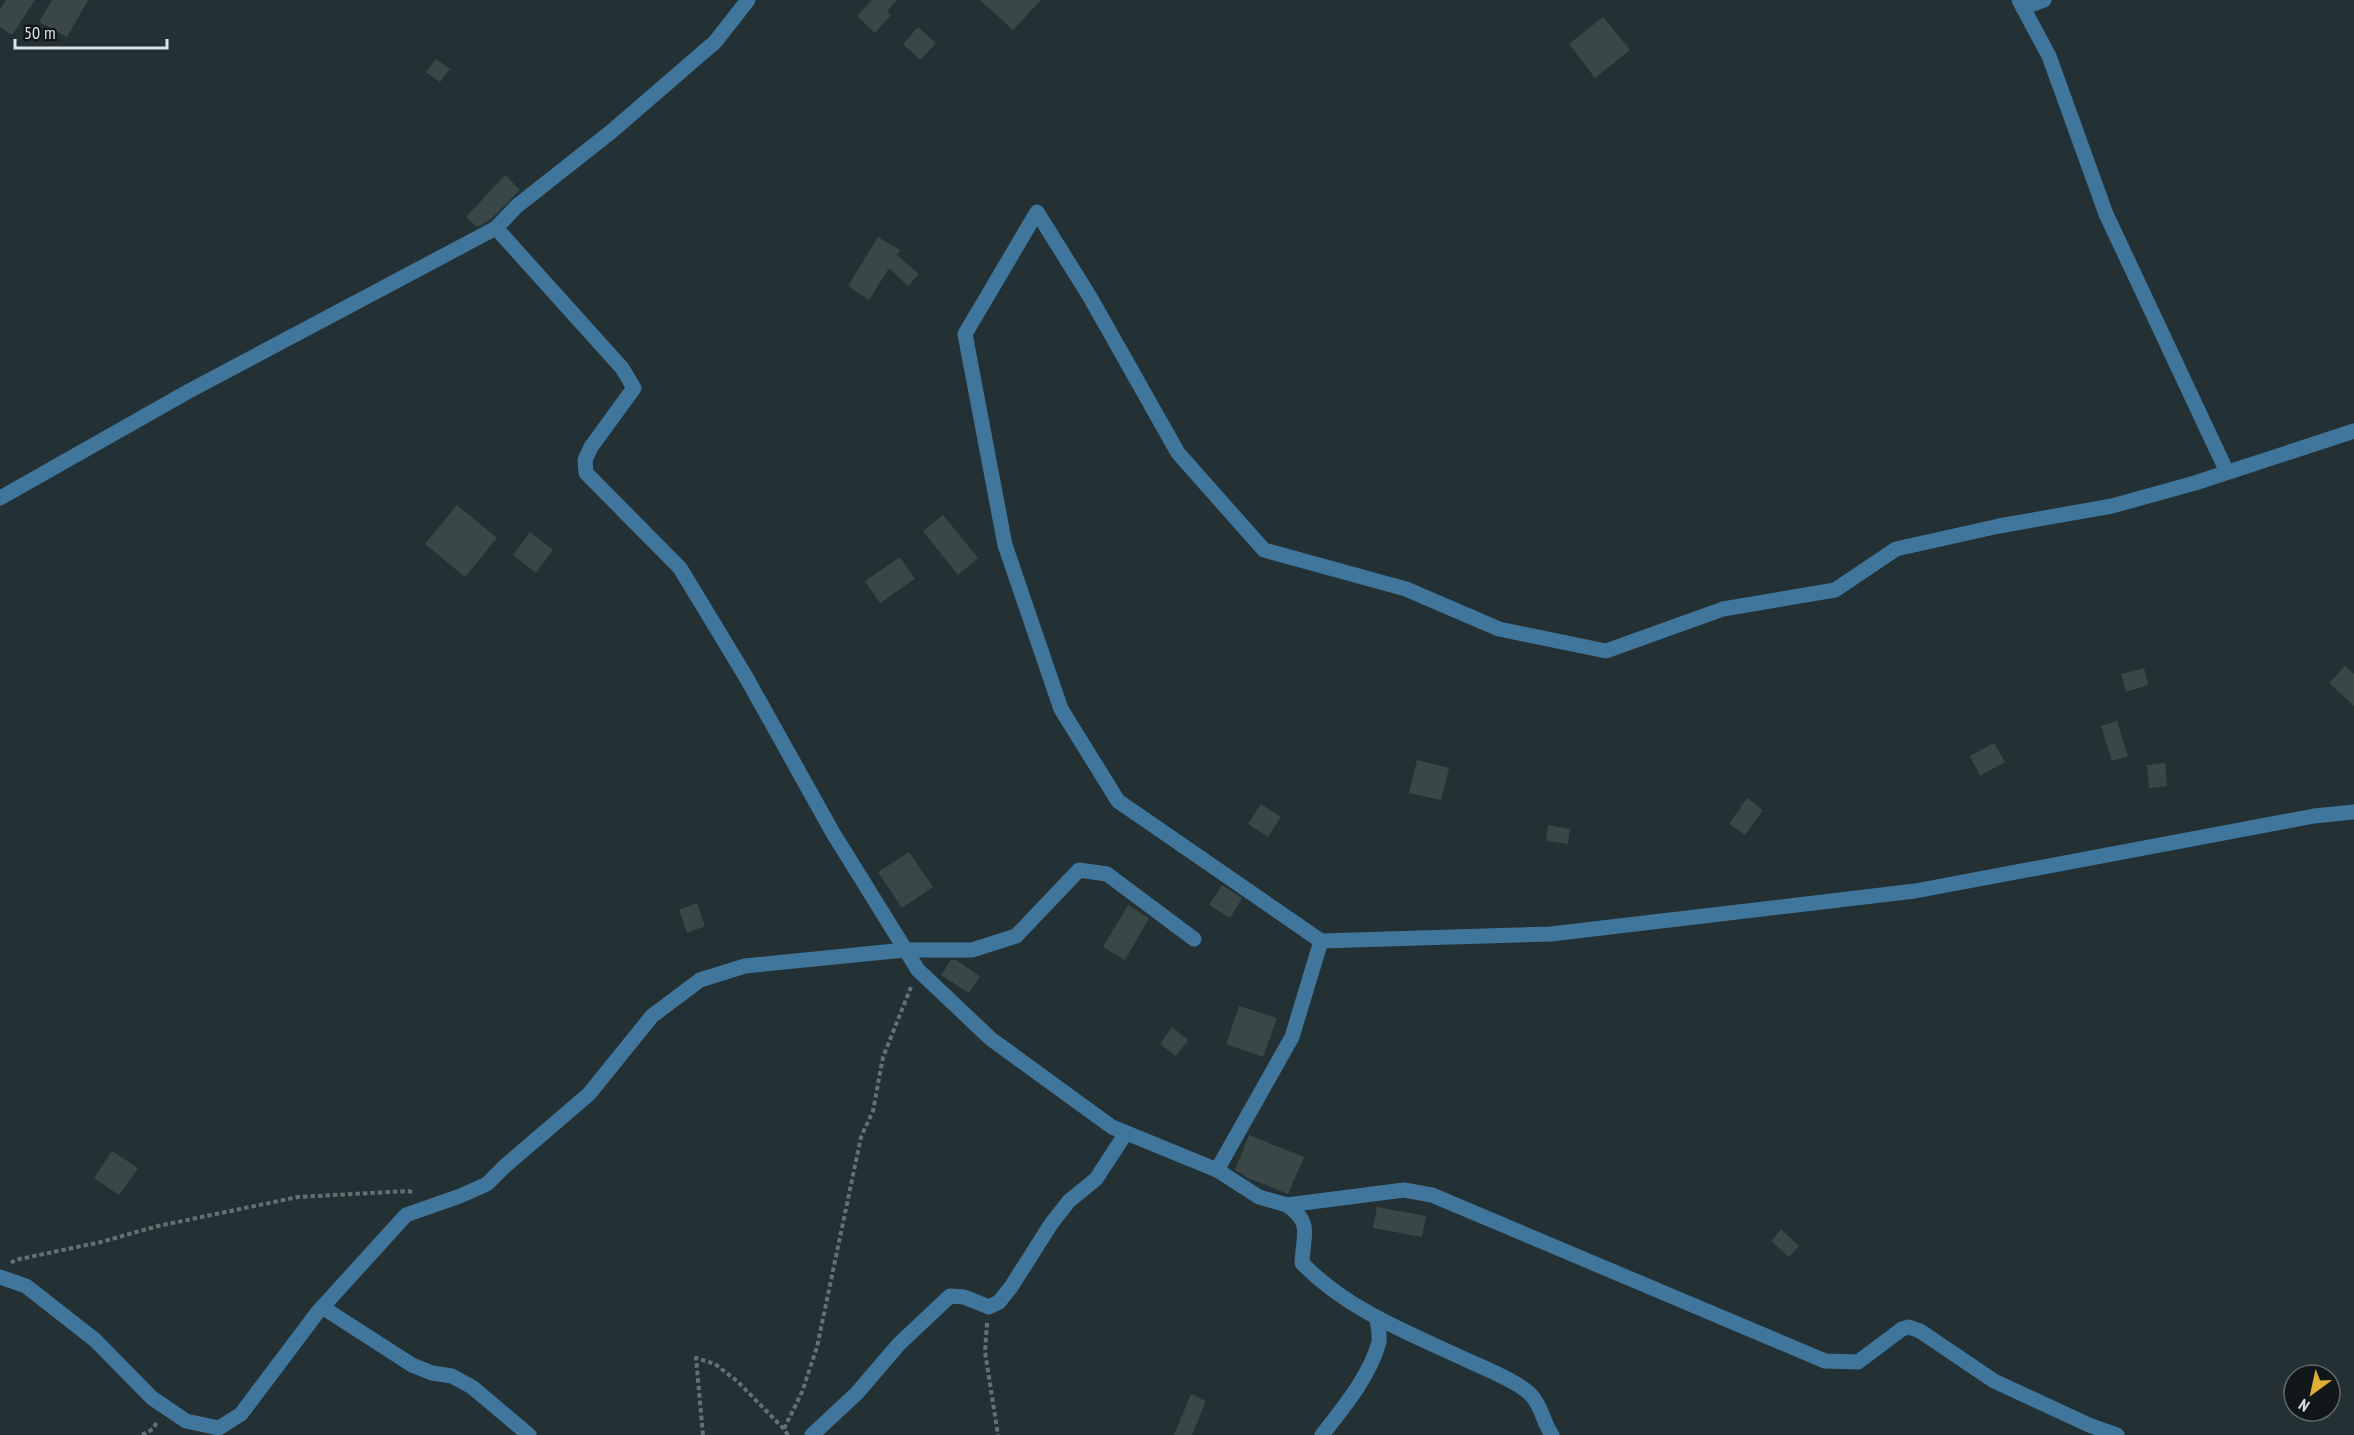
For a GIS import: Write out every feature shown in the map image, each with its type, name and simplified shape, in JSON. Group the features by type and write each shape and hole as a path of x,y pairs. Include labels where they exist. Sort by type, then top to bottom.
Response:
{"street":[{"path":"0,498 189,391 496,228 517,206 612,131 714,42 748,0"},
{"path":"2044,0 2021,4 2049,56 2106,214 2227,472"},
{"path":"2354,431 2112,506 1999,526 1896,549 1835,590 1723,609 1606,651 1499,629 1406,589 1264,550 1178,453 1090,297 1036,212 965,334 1005,545 1061,709 1118,801 1322,941 1551,934 1915,891 2314,816 2354,812"},
{"path":"496,228 622,368 634,388 591,447 585,460 586,473 680,568 746,677 833,833 918,970 992,1039 1112,1127 1217,1170 1259,1197 1287,1205 1300,1214 1305,1227 1302,1263 1318,1279 1377,1319 1488,1370 1531,1394 1552,1435"},
{"path":"3,1272 26,1286 96,1340 152,1398 186,1421 219,1428 241,1414 322,1307 406,1215 487,1184 589,1094 652,1016 700,980 745,966 905,950 972,950 1016,936 1079,870 1107,874 1194,939"},
{"path":"1217,1170 1292,1037 1322,941"},
{"path":"812,1435 857,1394 899,1344 950,1296 964,1297 989,1307 999,1302 1068,1201 1096,1179 1126,1133"},
{"path":"1287,1205 1404,1190 1432,1195 1825,1361 1857,1362 1902,1329 1909,1327 1920,1331 1994,1381 2089,1425 2117,1435"},
{"path":"322,1307 412,1365 432,1373 452,1376 472,1387 529,1435"},
{"path":"1322,1435 1346,1404 1366,1370 1379,1341 1377,1319"}],"path":[{"path":"784,1429 802,1392 817,1347 851,1177 861,1137 873,1111 883,1057 918,970"},
{"path":"3,1272 15,1260 101,1242 158,1226 298,1197 408,1191 444,1202"},
{"path":"989,1307 985,1352 998,1435"},
{"path":"703,1435 696,1358 715,1364 737,1381 788,1435"}],"building":[{"path":"6,0 35,0 12,35 0,27 0,9"},
{"path":"52,0 88,0 67,37 39,22"},
{"path":"872,0 897,0 887,11 891,15 875,33 857,16"},
{"path":"980,0 1041,0 1013,30"},
{"path":"1603,17 1630,50 1595,78 1569,44"},
{"path":"918,27 936,43 920,60 903,44"},
{"path":"436,59 450,69 440,82 426,72"},
{"path":"505,175 520,190 490,220 477,227 466,217"},
{"path":"878,237 900,250 897,255 919,274 908,286 889,268 869,300 848,286"},
{"path":"457,505 497,538 465,577 425,544"},
{"path":"943,515 978,558 958,575 923,531"},
{"path":"530,532 553,550 536,573 513,555"},
{"path":"900,557 915,579 880,603 865,581"},
{"path":"2345,666 2354,674 2354,706 2329,683"},
{"path":"2144,668 2148,685 2126,692 2121,674"},
{"path":"2117,721 2128,756 2112,761 2101,726"},
{"path":"1994,743 2005,762 1980,776 1970,756"},
{"path":"1417,760 1449,768 1441,800 1409,793"},
{"path":"2165,763 2167,786 2149,788 2147,765"},
{"path":"1747,798 1763,810 1745,835 1729,824"},
{"path":"1261,804 1281,817 1268,837 1248,824"},
{"path":"1548,825 1570,829 1568,844 1546,841"},
{"path":"909,852 933,887 902,908 878,872"},
{"path":"1222,885 1242,898 1230,918 1209,905"},
{"path":"697,903 705,926 687,933 679,910"},
{"path":"1128,905 1149,918 1125,960 1103,947"},
{"path":"951,960 956,960 980,976 969,993 941,975"},
{"path":"1239,1006 1277,1018 1263,1057 1226,1044"},
{"path":"1172,1027 1188,1040 1176,1056 1160,1044"},
{"path":"1249,1135 1304,1157 1288,1194 1246,1177 1235,1170"},
{"path":"112,1151 138,1168 119,1195 94,1178"},
{"path":"1377,1207 1426,1216 1422,1237 1373,1228"},
{"path":"1781,1229 1799,1246 1789,1257 1771,1241"},
{"path":"1191,1394 1206,1401 1192,1435 1174,1435"}]}
